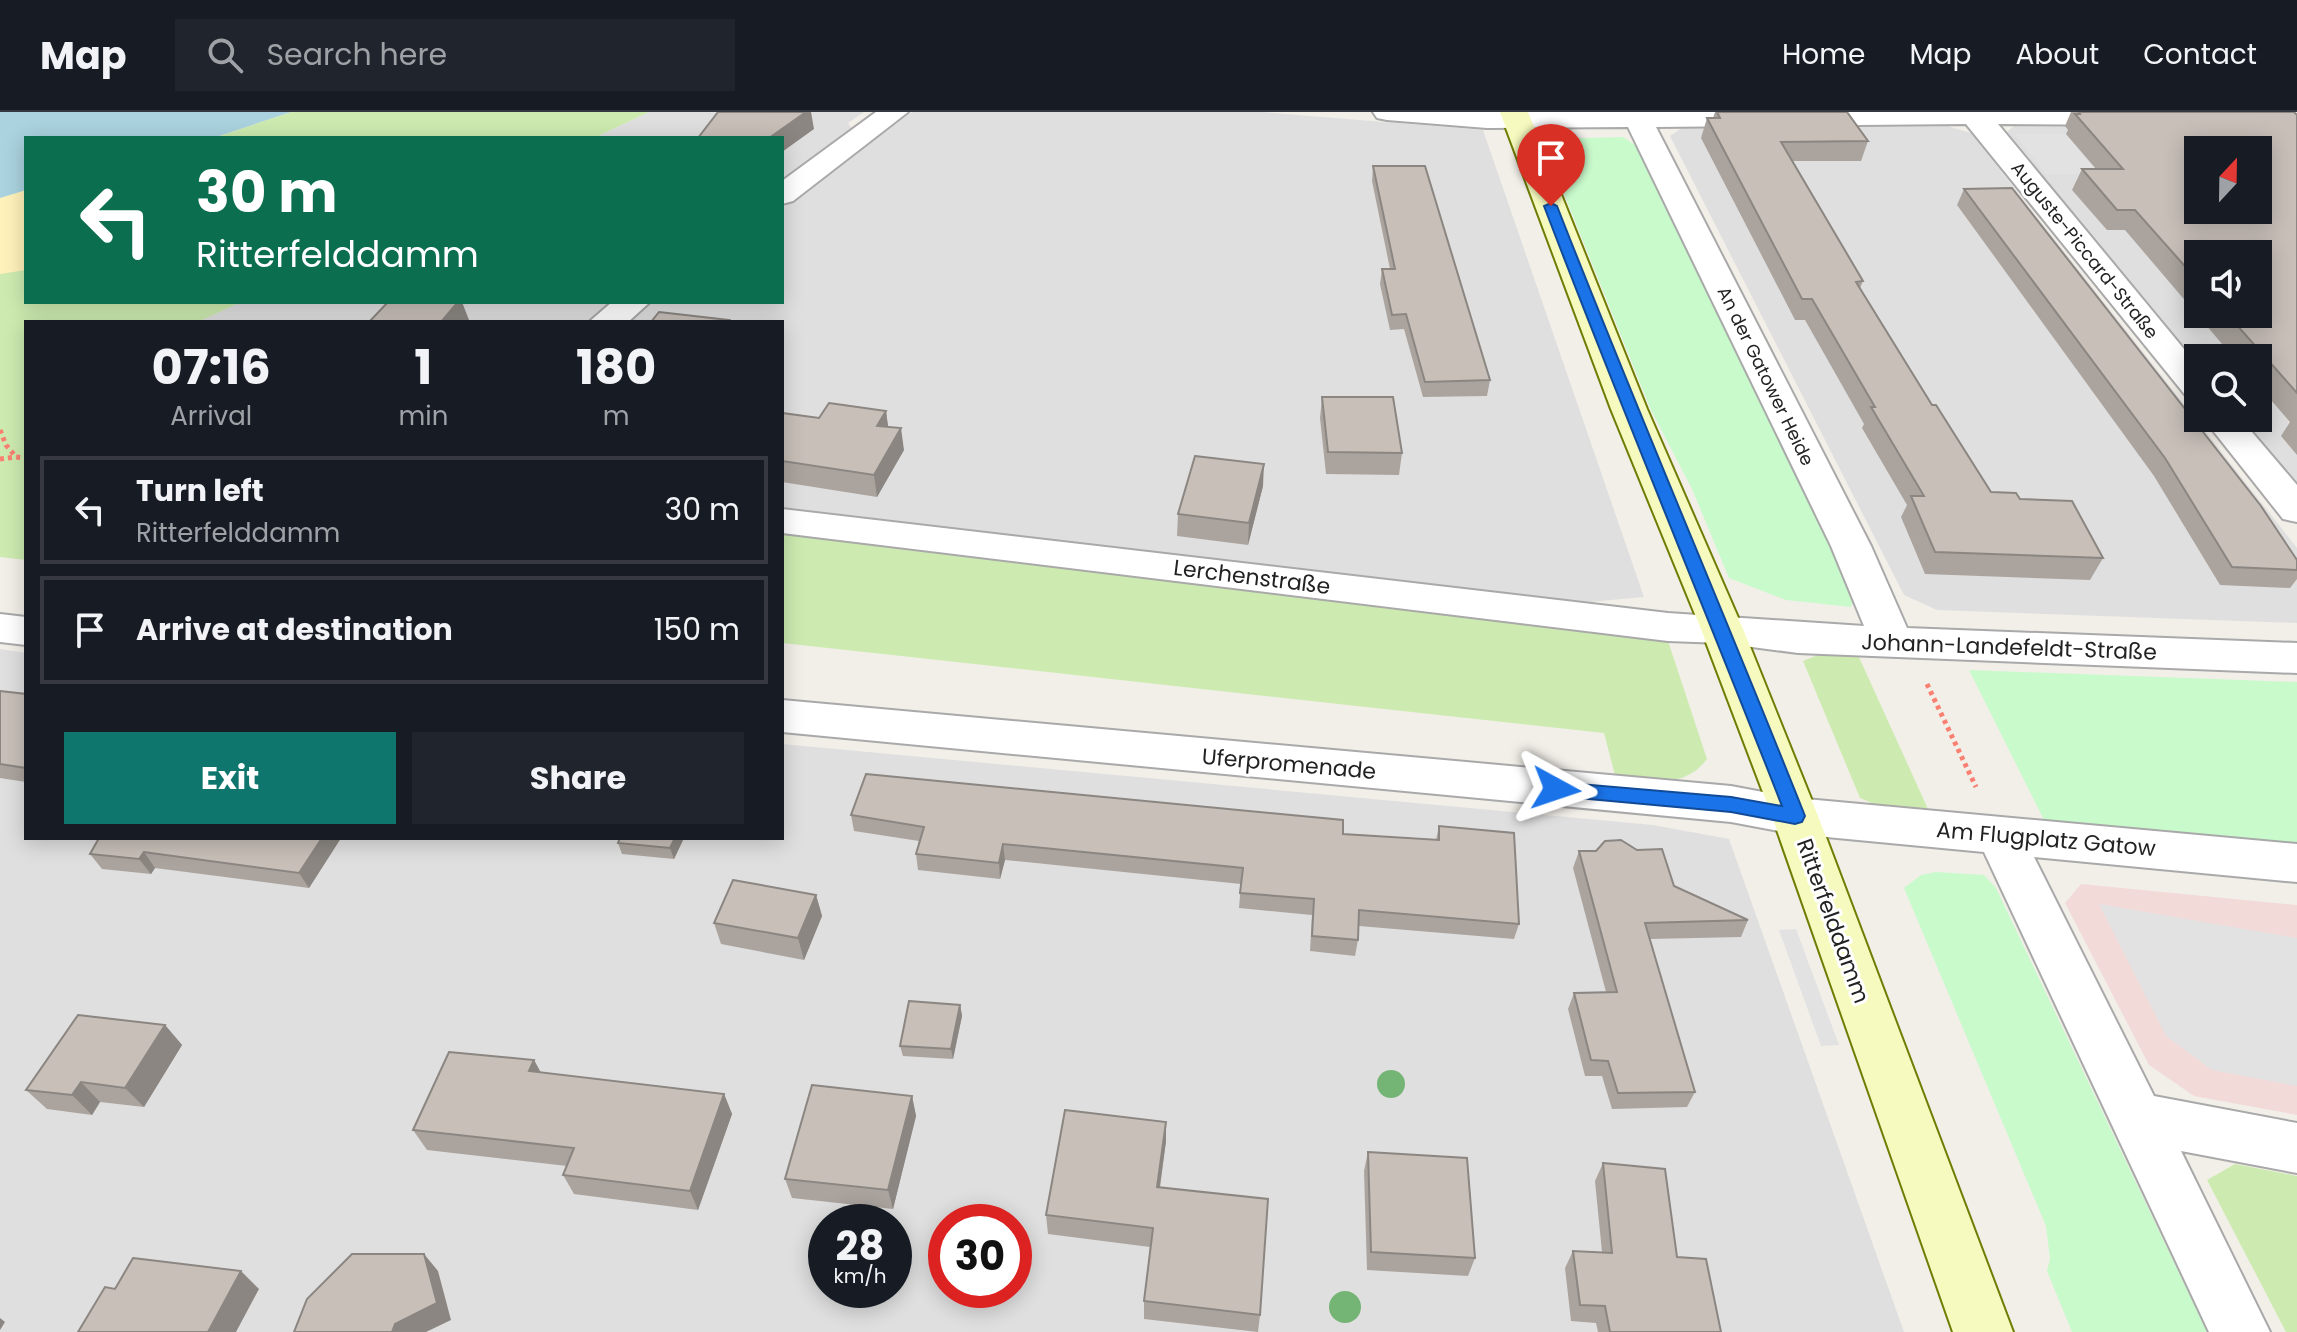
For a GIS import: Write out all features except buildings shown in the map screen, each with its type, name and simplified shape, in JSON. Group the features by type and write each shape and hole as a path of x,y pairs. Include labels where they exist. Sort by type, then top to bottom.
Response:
{"main road":[{"name":"Ritterfelddamm","path":"1516,116 1629,409 1722,629 1795,816 1983,1332"}],"street":[{"path":"784,194 894,112"},
{"path":"1387,112 1516,116 2159,116"},
{"name":"Auguste-Piccard-Straße","path":"1972,114 2184,372"},
{"name":"An der Gatower Heide","path":"1636,115 1900,642"},
{"path":"609,320 631,304"},
{"path":"2233,432 2297,510"},
{"name":"Lerchenstraße","path":"784,521 1668,627 1722,629"},
{"path":"0,628 24,631"},
{"name":"Johann-Landefeldt-Straße","path":"1722,629 1798,638 2297,658"},
{"name":"Uferpromenade","path":"784,716 1731,804 1795,816"},
{"name":"Am Flugplatz Gatow","path":"1795,816 2297,863"},
{"path":"2000,835 2240,1332"},
{"path":"2134,1117 2297,1148"}],"path":[{"path":"0,430 6,445 16,457"},
{"path":"0,459 24,458"},
{"path":"1900,642 2000,835"}],"shaded area":[{"path":"649,112 864,112 848,123 853,130 784,180 784,136 598,136"},
{"path":"912,112 1262,112 1483,130 1644,597 1579,603 784,507 784,320 630,320 651,304 784,304 784,207"},
{"path":"2282,123 2297,128 2297,486 2253,432 2272,432 2272,344 2184,344 2184,349 2006,133 2015,125"},
{"path":"1947,126 1971,133 2184,404 2184,432 2206,432 2297,548 2297,623 1937,610 1904,595 1670,136 1682,128"},
{"path":"2015,134 2066,134 2099,174 2046,174"},
{"path":"237,304 611,304 589,320 202,320"},
{"path":"0,649 24,653 24,840 784,840 784,744 1653,825 1729,839 1904,1332 0,1332"},
{"path":"2081,884 2297,905 2297,1115 2194,1096 2149,1065 2065,903"},
{"path":"2099,904 2297,938 2297,1086 2212,1070 2166,1036"},
{"path":"1796,929 1839,1045 1821,1046 1779,930"}],"green space":[{"path":"291,112 649,112 598,136 219,136"},
{"path":"1623,137 1638,147 1849,584 1853,600 1851,607 1786,600 1729,578 1692,489 1651,410 1542,139"},
{"path":"24,191 24,304 237,304 202,320 24,320 24,560 0,557 0,198"},
{"path":"784,533 1668,641 1707,759 1698,769 1677,779 1616,779 1604,733 784,643"},
{"path":"1818,655 1858,655 1928,809 1874,804 1860,798 1803,661"},
{"path":"1969,670 2297,682 2297,845 2045,822"},
{"path":"1936,872 1984,875 1996,888 2207,1332 2072,1332 2047,1271 2050,1259 2046,1226 1904,888 1921,875"},
{"path":"2235,1164 2297,1176 2297,1332 2286,1332 2207,1180"}],"sand":[{"path":"24,191 24,270 0,274 0,198"}],"water":[{"path":"0,112 291,112 219,136 24,136 24,191 0,198"}],"route":[{"path":"1551,206 1629,409 1722,629 1795,816 1731,804 1556,789"}]}
